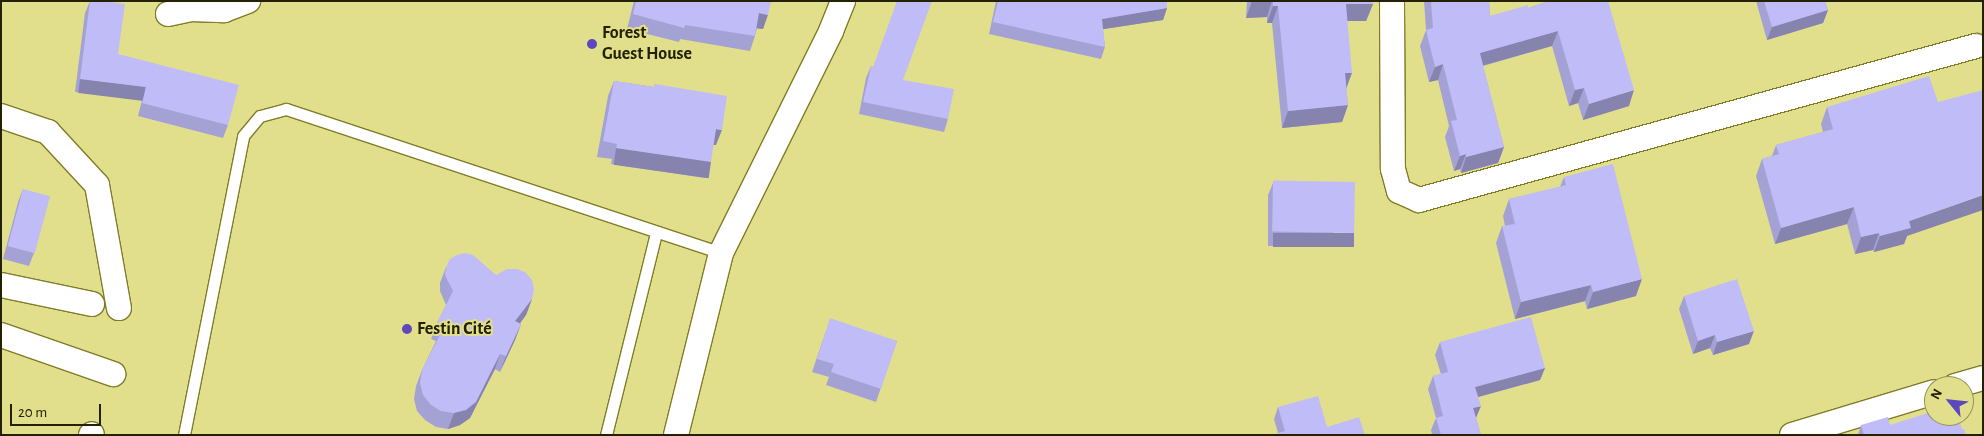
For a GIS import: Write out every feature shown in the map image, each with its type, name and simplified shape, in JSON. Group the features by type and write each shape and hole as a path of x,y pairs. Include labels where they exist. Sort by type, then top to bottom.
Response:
{"street":[{"path":"168,14 191,9 224,10 248,1"},
{"path":"676,435 721,253 843,1"},
{"path":"1392,1 1393,169 1400,191 1419,200 1976,46"},
{"path":"1,116 48,132 97,185 119,308"},
{"path":"1,285 92,304"},
{"path":"1,335 113,374"},
{"path":"1792,435 1924,395"}],"lane":[{"path":"184,435 244,136 260,116 286,109 721,253"},
{"path":"606,435 656,233"}],"building":[{"path":"90,1 125,4 118,54 239,85 228,125 142,103 146,87 80,79"},
{"path":"636,1 771,1 768,15 759,13 755,36 685,25 684,28 633,14"},
{"path":"897,1 932,1 903,80 954,89 948,119 863,102 871,66 873,67"},
{"path":"998,1 1167,1 1167,8 1102,19 1105,47 993,22"},
{"path":"1273,1 1373,1 1373,4 1346,4 1352,73 1345,73 1348,105 1288,111 1278,6 1273,6"},
{"path":"1431,1 1489,1 1490,16 1528,5 1528,8 1549,1 1608,1 1634,90 1589,104 1584,88 1575,90 1558,31 1480,53 1504,147 1466,157 1466,154 1460,156 1451,121 1457,120 1443,64 1435,67 1426,30 1433,28"},
{"path":"1764,1 1825,1 1828,10 1772,27"},
{"path":"1929,76 1938,102 1983,90 1983,195 1909,221 1911,228 1880,236 1879,233 1861,237 1854,207 1781,228 1762,159 1779,154 1776,145 1833,129 1827,107"},
{"path":"614,81 654,87 655,84 727,96 722,130 716,129 711,162 616,148 617,144 603,141"},
{"path":"1613,164 1642,279 1593,292 1591,285 1521,302 1502,226 1515,224 1509,199 1566,185 1564,177"},
{"path":"1273,181 1355,182 1354,233 1272,232"},
{"path":"23,189 50,196 35,253 8,246"},
{"path":"465,253 473,255 496,275 507,269 517,269 525,272 532,280 534,290 532,299 515,321 521,324 506,356 500,354 476,402 466,410 454,413 441,411 431,405 423,395 420,383 422,370 444,327 437,323 453,291 445,275 446,267 450,259"},
{"path":"1737,279 1754,331 1717,342 1715,335 1698,341 1684,296"},
{"path":"1531,317 1545,368 1475,387 1481,406 1473,408 1481,435 1441,435 1436,418 1443,416 1433,376 1448,372 1440,342"},
{"path":"830,318 897,341 881,389 831,372 834,364 817,359"},
{"path":"1318,396 1327,427 1359,417 1365,435 1273,435 1285,431 1278,407"},
{"path":"1924,414 1924,426 1961,426 1966,435 1864,435 1861,425 1888,417 1890,425"}],"place":[{"name":"Forest Guest House","path":"592,44"},
{"name":"Festin Cité","path":"407,329"}]}
